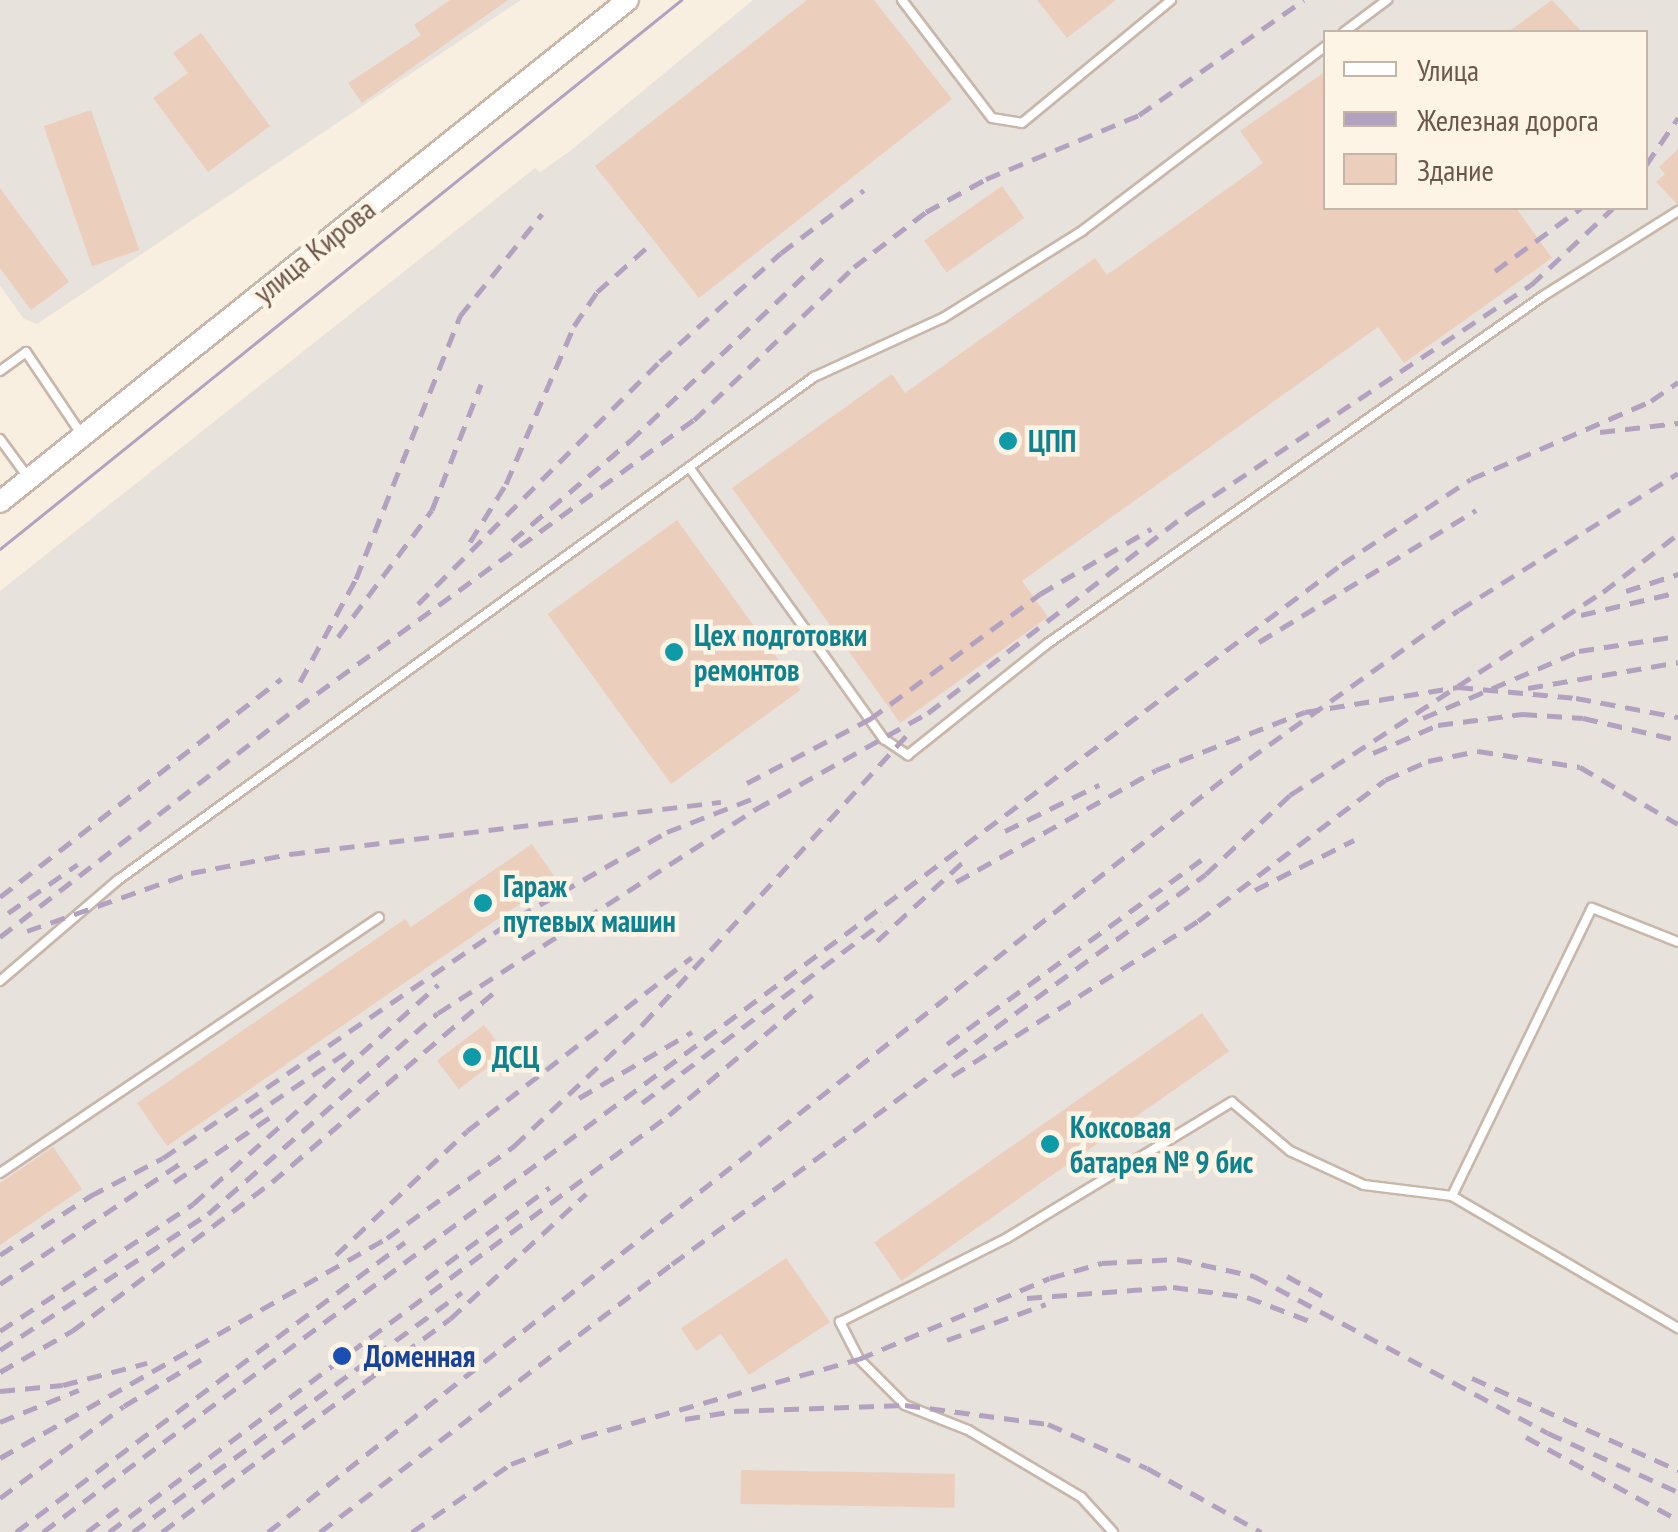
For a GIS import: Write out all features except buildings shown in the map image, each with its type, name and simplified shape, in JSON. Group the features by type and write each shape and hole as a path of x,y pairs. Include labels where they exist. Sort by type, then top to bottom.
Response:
{"main road":[{"name":"улица Кирова","path":"0,502 23,471 83,436 628,0"}],"lane":[{"path":"902,0 992,118 1022,122 1171,0"},
{"path":"1347,30 1387,0"},
{"path":"0,981 118,880 814,377 943,318 1082,231 1323,48"},
{"path":"688,467 884,740 908,754 1048,644 1543,296 1678,211"},
{"path":"0,371 26,352 83,436"},
{"path":"0,440 23,471"},
{"path":"0,459 23,471"},
{"path":"1452,1196 1592,908 1678,942"},
{"path":"0,1173 379,918"},
{"path":"1113,1532 1080,1497 968,1430 906,1405 859,1359 840,1322 1007,1238 1232,1102 1290,1151 1364,1186 1452,1196 1678,1328"}],"shaded area":[{"path":"0,0 521,0 37,324 24,319 0,286"},
{"path":"753,0 1678,0 1678,1532 0,1532 0,591 535,168 540,172"}],"tram line":[{"path":"0,549 681,0"}],"railway":[{"path":"297,708 694,420 854,267 926,212 986,179 1139,115 1304,0"},
{"path":"1648,162 1678,118"},
{"path":"418,604 660,361 781,253 864,190"},
{"path":"1495,271 1578,210"},
{"path":"0,1350 208,1214 438,1013 756,809 928,713 1192,510 1531,285 1611,210"},
{"path":"300,682 356,579 460,316 542,214"},
{"path":"470,542 506,484 574,326 597,292 653,242"},
{"path":"512,541 630,441 826,255"},
{"path":"43,1532 1342,564 1471,479 1651,401 1678,382"},
{"path":"338,637 432,510 481,384"},
{"path":"1600,432 1678,423"},
{"path":"268,1532 1249,759 1459,610 1678,473"},
{"path":"1259,642 1476,510"},
{"path":"747,783 870,719 1040,594 1151,529"},
{"path":"320,1532 672,1264 1206,874 1290,795 1603,592 1678,534"},
{"path":"1626,591 1678,574"},
{"path":"1581,615 1678,592"},
{"path":"1423,718 1579,651 1678,636"},
{"path":"1528,688 1678,662"},
{"path":"0,897 281,679"},
{"path":"956,882 1156,770 1305,712 1458,687 1576,698 1678,717"},
{"path":"0,937 308,699"},
{"path":"1373,753 1438,725 1522,714 1583,718 1678,740"},
{"path":"0,1458 387,1238 514,1146 643,1024 911,731"},
{"path":"952,1076 1198,921 1385,780 1428,761 1478,751 1580,767 1678,824"},
{"path":"1005,831 1099,785"},
{"path":"0,1255 90,1196 163,1158 518,917 667,832 757,797"},
{"path":"27,931 191,873 290,854 721,802"},
{"path":"1255,890 1354,840"},
{"path":"877,941 965,860"},
{"path":"947,1044 1201,860"},
{"path":"8,913 78,864"},
{"path":"642,1103 882,923"},
{"path":"336,1255 467,1131 692,957"},
{"path":"0,1331 193,1204 438,985"},
{"path":"0,1372 72,1331 272,1182 498,989"},
{"path":"109,1532 669,1115 812,995"},
{"path":"579,1098 692,1032"},
{"path":"250,1117 350,1050"},
{"path":"174,1182 269,1118"},
{"path":"0,1284 184,1161"},
{"path":"426,1279 550,1187"},
{"path":"162,1532 450,1319 586,1194"},
{"path":"16,1532 405,1242"},
{"path":"412,1532 511,1464 583,1437 859,1359 1050,1278 1102,1263 1177,1259 1254,1276 1548,1433 1678,1492"},
{"path":"1287,1276 1328,1299"},
{"path":"1027,1298 1173,1287 1247,1297 1315,1323"},
{"path":"133,1532 462,1292"},
{"path":"947,1340 1046,1304"},
{"path":"0,1498 124,1406 202,1359"},
{"path":"0,1391 63,1385 147,1363"},
{"path":"1472,1378 1678,1470"},
{"path":"0,1422 79,1390"},
{"path":"685,1419 734,1411 905,1405 1048,1424 1147,1468 1261,1532"},
{"path":"1526,1437 1678,1520"},
{"path":"87,1532 118,1509"}],"place":[{"name":"ЦПП","path":"1008,441"},
{"name":"Цех подготовки ремонтов","path":"674,652"},
{"name":"Гараж путевых машин","path":"483,903"},
{"name":"ДСЦ","path":"472,1057"},
{"name":"Коксовая батарея № 9 бис","path":"1050,1144"},
{"name":"Доменная","path":"342,1356"}]}
